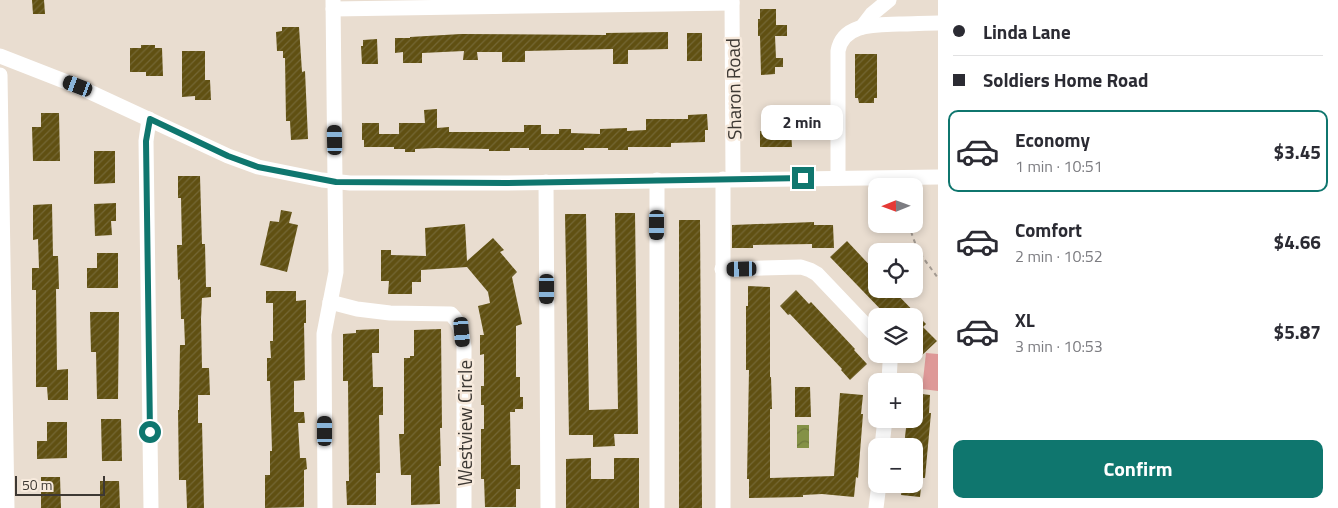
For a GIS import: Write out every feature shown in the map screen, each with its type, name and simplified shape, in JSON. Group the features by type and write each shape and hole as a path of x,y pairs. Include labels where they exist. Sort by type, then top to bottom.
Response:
{"street":[{"path":"862,27 872,14 889,0"},
{"path":"325,508 324,334 336,272 333,5 732,2"},
{"name":"Sharon Road","path":"723,508 722,269 728,179 732,2"},
{"path":"838,178 838,51 843,38 862,27 938,23"},
{"path":"7,508 0,65 78,86 228,156 258,167 336,182 546,182 938,177"},
{"path":"150,119 146,141 151,508"},
{"path":"657,180 657,508"},
{"path":"546,182 548,508"},
{"path":"722,269 801,267 810,270 818,274 868,327"},
{"name":"Westview Circle","path":"330,302 356,310 390,313 451,314 459,322 464,347 464,508"},
{"path":"876,508 878,493"}],"path":[{"path":"911,233 914,245 919,254 938,278"}],"shaded area":[{"path":"926,353 938,354 938,391 923,389"}],"water":[{"path":"797,425 809,425 809,448 797,448"}],"building":[{"path":"32,0 44,0 45,14 33,14"},
{"path":"760,9 776,9 776,25 787,25 787,36 775,36 776,58 783,58 783,67 775,67 775,74 761,75 760,36 758,36"},
{"path":"282,27 299,27 302,72 305,71 308,139 291,140 290,121 286,121 285,58 283,58 283,51 277,51 276,32 282,31"},
{"path":"668,32 668,49 628,50 628,64 613,64 613,49 525,51 525,62 502,62 502,52 477,52 478,60 463,60 464,51 422,53 422,63 403,63 403,52 395,53 395,38 461,34 606,35 606,33"},
{"path":"687,33 702,33 702,61 687,61"},
{"path":"377,39 378,64 362,64 361,46 363,46 363,40"},
{"path":"141,45 155,45 155,48 162,48 163,76 146,76 146,72 130,72 130,48 141,48"},
{"path":"182,51 205,51 205,80 210,80 211,100 195,100 195,96 182,97"},
{"path":"855,54 877,54 877,98 874,98 874,103 859,103 858,98 855,98"},
{"path":"437,109 437,128 449,127 449,132 524,132 524,125 541,125 541,134 559,134 559,129 571,129 571,133 600,134 600,129 627,128 627,131 646,130 646,119 688,119 688,115 707,114 708,130 705,130 705,142 671,143 671,147 628,147 628,150 584,148 584,150 529,150 529,148 510,148 510,151 489,151 489,149 436,148 415,149 415,152 405,152 405,149 394,149 394,147 364,147 362,123 379,123 379,134 399,134 399,123 425,123 424,110"},
{"path":"41,113 59,113 60,161 33,161 32,127 41,127"},
{"path":"784,125 784,132 791,131 792,147 760,147 760,131 772,131 771,126"},
{"path":"94,151 115,151 115,183 94,184"},
{"path":"178,176 200,176 202,244 205,244 206,287 211,287 211,297 202,298 201,319 202,368 209,368 210,395 198,395 198,423 202,423 204,508 187,508 186,480 179,480 178,410 180,345 185,345 184,319 181,319 180,279 178,280 177,245 182,245 181,198 178,198"},
{"path":"116,203 116,221 111,221 112,235 95,236 94,204"},
{"path":"52,204 53,256 58,256 59,289 56,289 57,370 68,369 68,400 48,400 47,387 36,387 36,290 32,290 32,268 39,268 38,239 33,240 33,205"},
{"path":"281,210 292,212 289,223 298,225 287,272 260,265 270,221 279,222"},
{"path":"615,213 635,213 638,434 614,434 615,446 593,447 593,435 569,435 565,214 586,214 589,410 618,409"},
{"path":"679,220 700,220 702,508 679,508"},
{"path":"814,222 814,225 833,225 834,248 812,248 812,244 753,245 753,248 732,248 732,225"},
{"path":"465,224 467,261 493,238 504,250 500,252 517,272 512,277 522,324 516,326 516,377 520,377 520,397 523,397 523,409 515,409 515,412 510,412 511,465 520,465 520,489 516,489 516,507 485,507 484,479 481,479 481,429 484,429 484,405 481,405 481,386 484,386 484,354 480,355 480,335 484,335 478,306 490,303 488,292 467,267 421,270 421,282 412,282 412,294 388,294 389,281 381,281 381,250 391,250 391,255 426,256 425,228"},
{"path":"847,241 868,263 868,296 830,257"},
{"path":"97,253 118,253 118,288 87,288 87,268 97,268"},
{"path":"748,286 770,287 772,409 770,409 770,478 834,476 840,393 863,395 858,478 856,477 854,497 822,494 803,495 803,497 749,498 749,479 747,479 749,370 746,370 746,306 748,306"},
{"path":"796,290 809,304 811,302 867,364 850,380 790,314 788,315 780,306"},
{"path":"266,291 296,291 296,301 306,300 306,323 304,323 305,380 294,381 294,412 304,412 305,423 298,423 300,458 306,458 307,469 304,470 304,507 265,508 265,475 270,475 270,451 272,451 270,381 267,381 267,358 271,358 270,341 273,341 273,303 266,303"},
{"path":"870,298 901,298 910,308 879,308"},
{"path":"90,312 119,312 118,399 97,399 96,352 91,352"},
{"path":"923,327 937,341 923,354"},
{"path":"379,329 379,353 372,353 373,387 383,387 383,415 379,415 380,473 376,473 376,505 347,505 346,481 349,481 348,381 343,381 343,334 356,333 356,330"},
{"path":"441,329 442,428 440,428 441,466 439,466 440,504 411,505 411,475 401,475 399,434 404,434 404,358 414,356 414,330"},
{"path":"795,387 810,387 811,417 795,417"},
{"path":"923,394 930,395 929,413 931,413 925,478 923,478 923,438 905,438 906,428 923,428"},
{"path":"101,419 121,419 122,461 102,461"},
{"path":"47,422 67,422 67,458 37,459 37,441 47,441"},
{"path":"591,458 591,479 614,479 614,458 639,458 639,508 566,508 566,459"},
{"path":"41,477 60,477 61,508 41,508"},
{"path":"100,481 119,481 120,508 100,508"},
{"path":"901,493 920,493 920,497 901,495"}],"route":[{"path":"150,432 146,141 150,119 228,156 258,167 336,182 506,183 803,178"}]}
